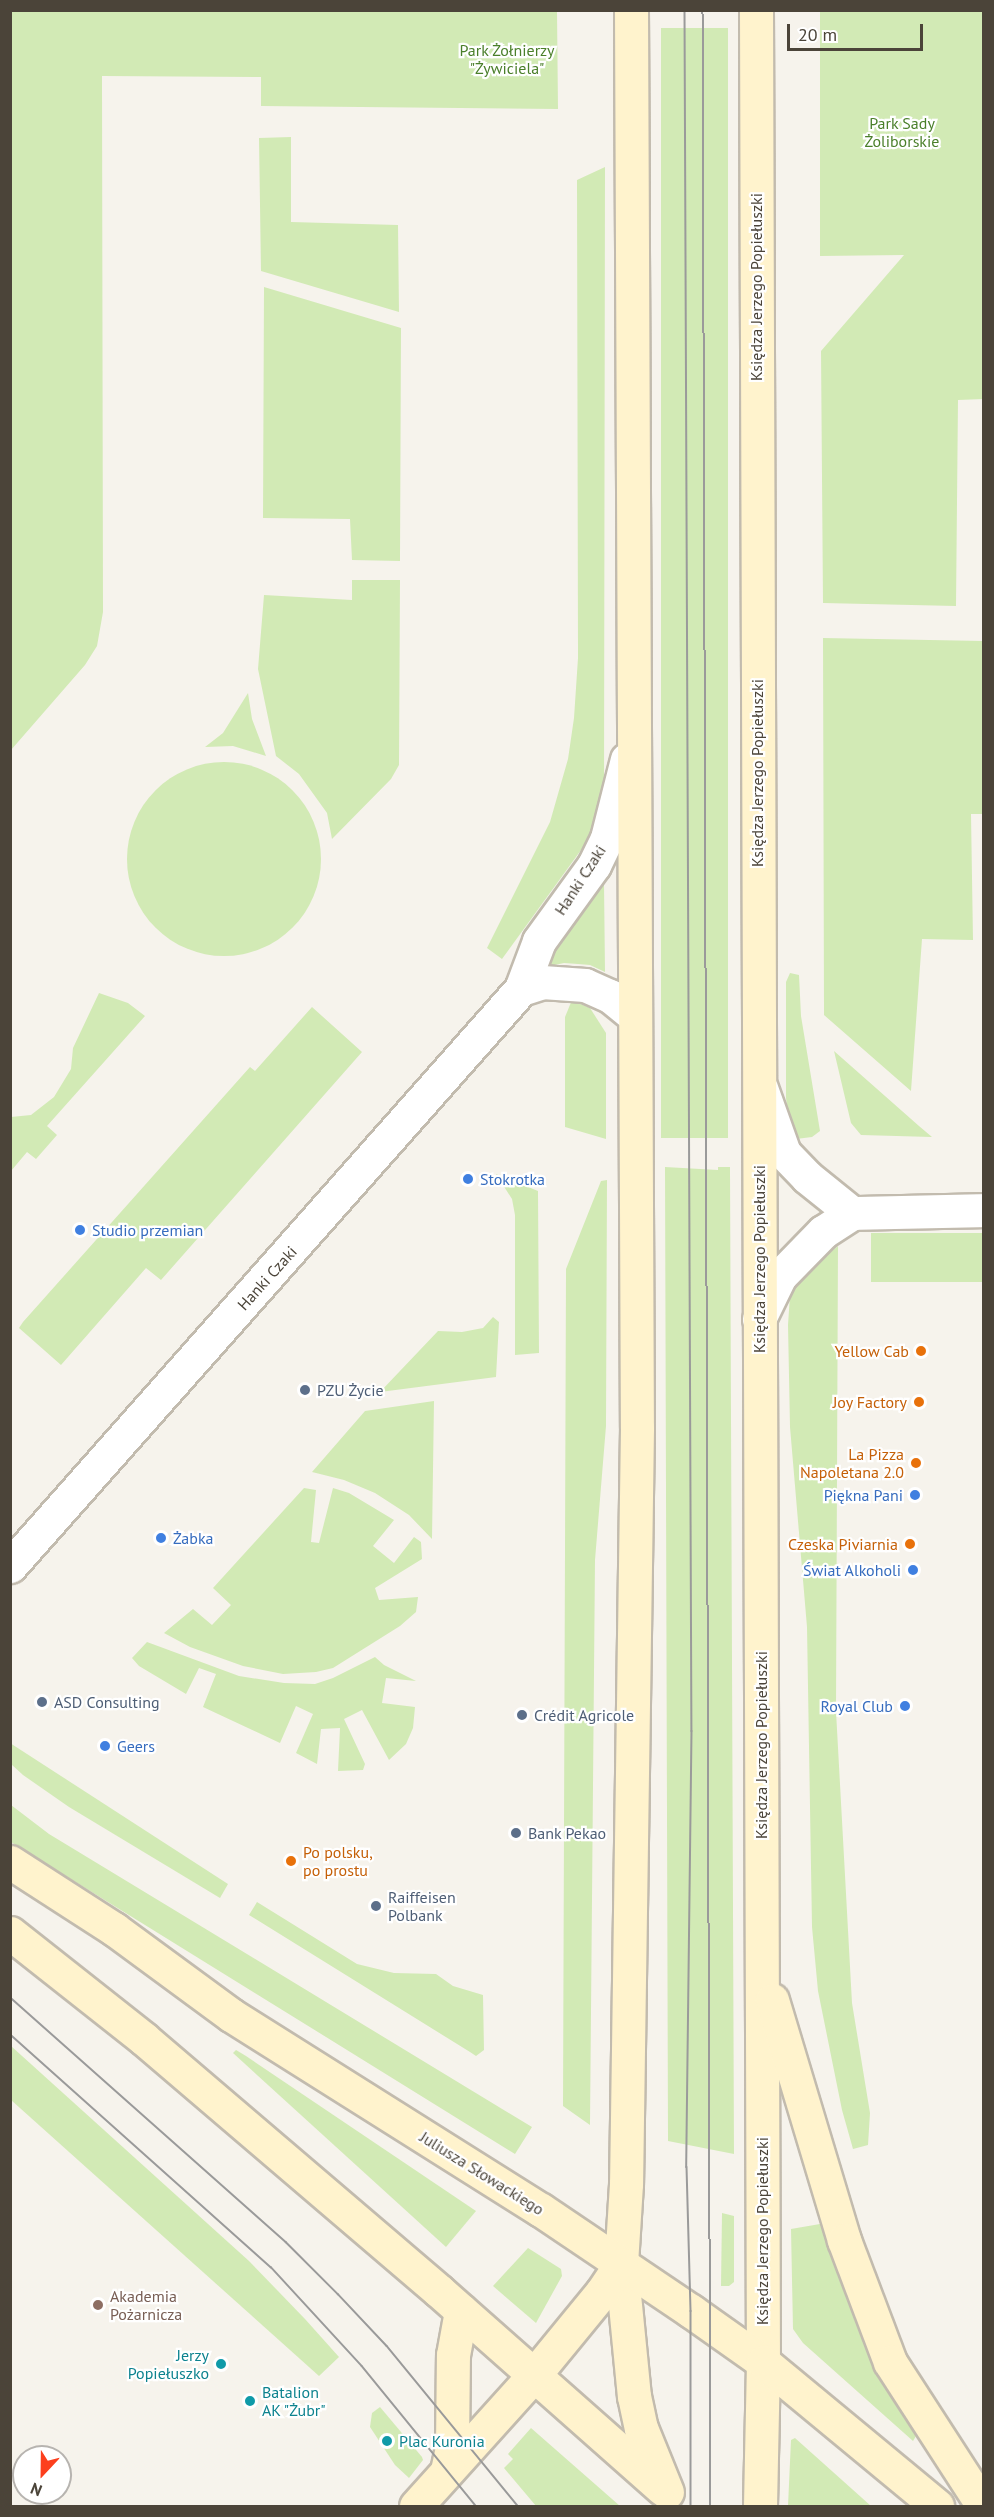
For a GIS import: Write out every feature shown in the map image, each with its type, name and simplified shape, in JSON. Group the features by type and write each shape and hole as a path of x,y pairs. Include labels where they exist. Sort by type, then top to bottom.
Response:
{"main road":[{"path":"631,10 637,1428 626,2184 621,2264 634,2396 641,2428 676,2499"},
{"name":"Księdza Jerzego Popiełuszki","path":"756,10 763,2362 760,2506"},
{"name":"Juliusza Słowackiego","path":"10,1862 114,1929 231,2015 541,2210 763,2362 937,2506"},
{"path":"10,1933 144,2040 461,2311 676,2499"},
{"path":"762,1964 844,2240 890,2362 983,2506"},
{"path":"416,2506 534,2375 621,2264"},
{"path":"447,2471 452,2447 453,2355 461,2311"}],"street":[{"name":"Hanki Czaki","path":"10,1566 521,989 539,941 594,866 607,838 616,810 633,730"},
{"path":"521,989 542,982 585,984 610,996 635,1016"},
{"path":"759,1083 784,1153 807,1177 852,1213"},
{"path":"759,1319 780,1276 793,1261 824,1232 852,1213 984,1210"}],"green space":[{"name":"Park Żołnierzy \"Żywiciela\"","path":"11,10 557,11 558,109 261,106 261,77 102,76 103,612 97,646 85,665 11,750"},
{"name":"Park Sady Żoliborskie","path":"820,11 983,11 984,399 958,400 956,606 823,603 821,351 904,255 820,256"},
{"path":"661,28 728,28 728,1138 661,1138"},
{"path":"291,137 291,222 398,225 399,312 261,271 259,138"},
{"path":"605,167 604,801 589,839 502,959 487,948 550,822 568,759 574,718 578,658 577,180"},
{"path":"264,287 401,328 400,561 352,560 350,519 263,518"},
{"path":"352,580 400,580 399,765 391,779 332,839 327,813 299,774 276,756 258,669 264,595 352,600"},
{"path":"823,638 983,641 983,814 971,814 973,940 922,939 911,1091 824,1015"},
{"path":"248,693 252,719 266,756 233,746 205,747 223,733"},
{"path":"224,762 261,769 278,778 293,790 305,805 314,822 321,859 314,896 305,913 293,928 278,940 261,949 224,956 187,949 170,940 155,928 143,913 134,896 127,859 134,822 143,805 155,790 170,778 187,769"},
{"path":"604,883 605,972 590,965 578,964 564,963 545,967 542,963"},
{"path":"790,973 799,975 801,1016 820,1131 812,1137 796,1139 789,1123 786,1098 786,982"},
{"path":"99,993 128,1003 145,1016 47,1126 57,1135 36,1159 27,1152 11,1171 11,1117 31,1115 54,1097 71,1069 73,1048"},
{"path":"572,1000 590,1008 606,1033 606,1139 565,1127 565,1017"},
{"path":"312,1007 362,1052 161,1280 146,1268 61,1365 19,1328 23,1322 250,1067 255,1071"},
{"path":"834,1051 932,1137 861,1135 851,1123"},
{"path":"665,1167 718,1170 718,1167 730,1167 734,2154 668,2141"},
{"path":"496,1174 538,1191 539,1353 515,1355 515,1215 512,1199"},
{"path":"607,1180 606,1426 595,1560 590,2125 563,2106 566,1269 601,1181"},
{"path":"871,1233 983,1233 983,1282 871,1282"},
{"path":"838,1246 836,1711 852,2003 870,2113 868,2145 853,2149 842,2110 818,1991 812,1927 807,1627 790,1427 788,1325 790,1295 801,1276"},
{"path":"493,1317 499,1322 496,1377 380,1392 438,1331 462,1332 483,1328"},
{"path":"434,1401 432,1539 409,1515 375,1493 344,1480 312,1472 365,1411"},
{"path":"304,1488 316,1490 311,1542 319,1543 333,1488 349,1493 394,1520 373,1546 394,1563 414,1537 421,1542 422,1559 375,1588 379,1600 418,1597 416,1612 400,1626 333,1668 316,1672 283,1674 243,1666 190,1647 164,1633 193,1609 212,1625 231,1605 213,1588"},
{"path":"147,1642 239,1676 284,1683 315,1684 333,1678 375,1657 384,1665 416,1681 386,1678 382,1703 415,1707 413,1728 406,1744 389,1760 362,1710 344,1719 365,1764 363,1770 338,1771 340,1728 321,1729 317,1764 296,1753 313,1714 296,1706 280,1743 203,1707 216,1674 199,1668 186,1694 139,1666 132,1658"},
{"path":"10,1743 228,1884 220,1898 69,1807 23,1775 11,1764"},
{"path":"11,1805 49,1834 532,2127 515,2154 11,1842"},
{"path":"257,1902 357,1964 394,1973 436,1974 453,1986 483,1995 484,2050 476,2056 249,1915"},
{"path":"11,2046 249,2261 339,2357 319,2376 11,2100"},
{"path":"236,2050 476,2211 446,2247 233,2053"},
{"path":"722,2213 734,2216 734,2282 729,2286 721,2286"},
{"path":"820,2224 868,2350 916,2436 913,2441 803,2343 793,2329 791,2229"},
{"path":"528,2248 561,2269 562,2276 536,2323 493,2286"},
{"path":"380,2407 422,2457 423,2460 409,2478 395,2465 370,2427 372,2413"},
{"path":"531,2428 620,2506 536,2506 504,2468 513,2459 508,2454"},
{"path":"795,2438 871,2506 788,2506 791,2440"}],"tram line":[{"path":"685,10 692,1731 687,2167 691,2311 691,2506"},
{"path":"703,10 711,2506"},
{"path":"10,1997 286,2242 338,2294 387,2346 518,2506"},
{"path":"10,2034 271,2267 362,2366 476,2506"}],"place":[{"name":"Stokrotka","path":"468,1179"},
{"name":"Studio przemian","path":"80,1230"},
{"name":"Yellow Cab","path":"921,1351"},
{"name":"PZU Życie","path":"305,1390"},
{"name":"Joy Factory","path":"919,1402"},
{"name":"La Pizza Napoletana 2.0","path":"916,1463"},
{"name":"Piękna Pani","path":"915,1495"},
{"name":"Żabka","path":"161,1538"},
{"name":"Czeska Piviarnia","path":"910,1544"},
{"name":"Świat Alkoholi","path":"913,1570"},
{"name":"ASD Consulting","path":"42,1702"},
{"name":"Royal Club","path":"905,1706"},
{"name":"Crédit Agricole","path":"522,1715"},
{"name":"Geers","path":"105,1746"},
{"name":"Bank Pekao","path":"516,1833"},
{"name":"Po polsku, po prostu","path":"291,1861"},
{"name":"Raiffeisen Polbank","path":"376,1906"},
{"name":"Akademia Pożarnicza","path":"98,2305"},
{"name":"Jerzy Popiełuszko","path":"221,2364"},
{"name":"Batalion AK \"Żubr\"","path":"250,2401"},
{"name":"Plac Kuronia","path":"387,2441"}]}
